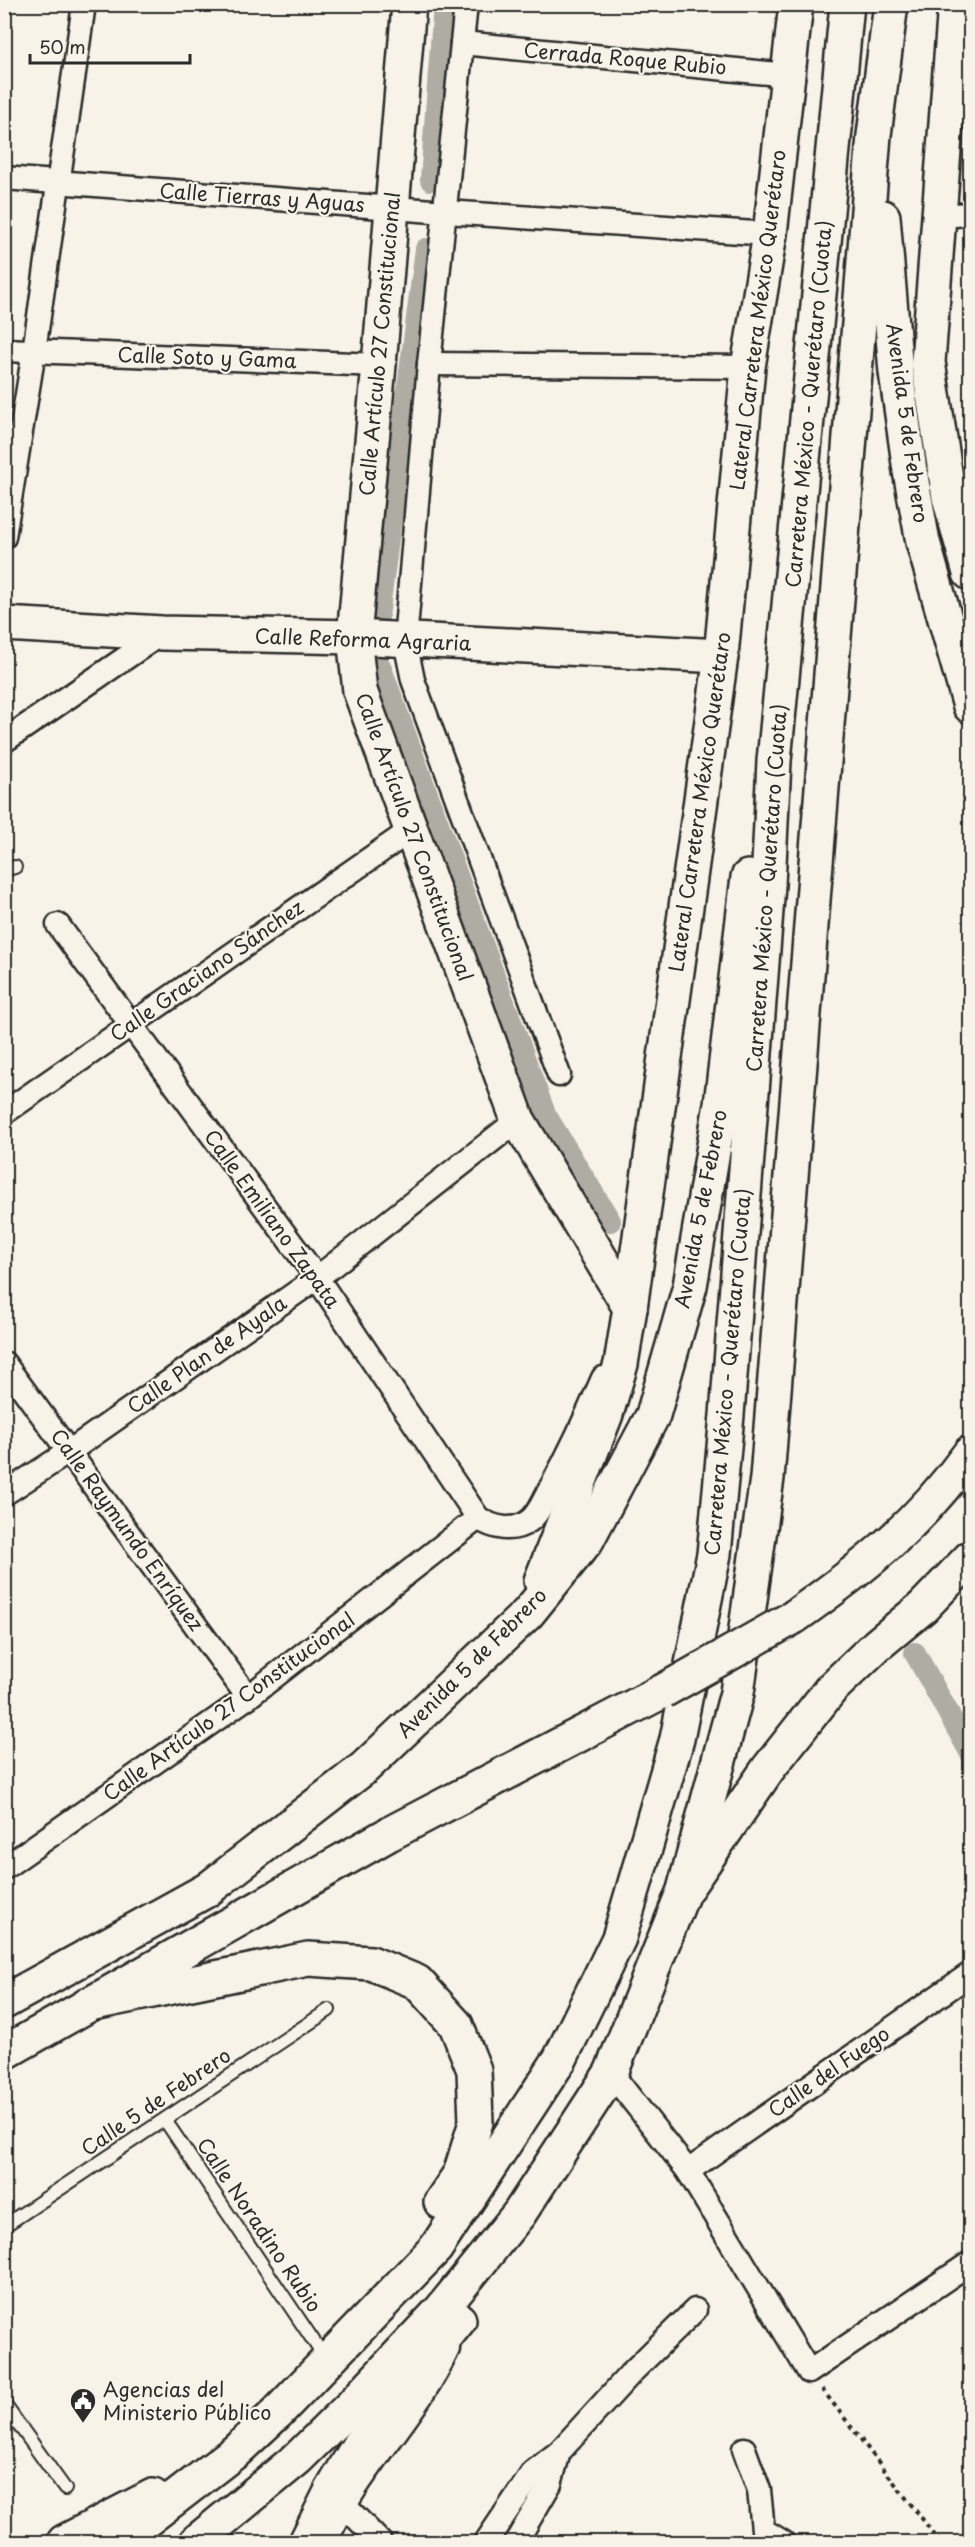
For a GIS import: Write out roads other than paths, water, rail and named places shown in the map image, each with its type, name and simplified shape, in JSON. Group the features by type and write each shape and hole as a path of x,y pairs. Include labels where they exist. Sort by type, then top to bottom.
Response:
{"main road":[{"name":"Calle Artículo 27 Constitucional","path":"409,4 380,365 354,637 360,691 518,1120 630,1308"},
{"name":"Lateral Carretera México Querétaro","path":"630,1308 721,656 748,367 770,234 796,4"},
{"name":"Carretera México - Querétaro (Cuota)","path":"118,2542 236,2451 276,2413 436,2248 560,2059 619,1938 677,1739 714,1554 768,885 774,761 847,4"},
{"path":"306,2542 332,2490 360,2443 465,2313 519,2214 611,2073 684,1890 737,1693 767,1478 874,135 891,4"},
{"path":"960,15 938,216 928,362 949,497 970,573"},
{"name":"Avenida 5 de Febrero","path":"874,135 896,372 910,471 923,542 970,706"},
{"name":"Calle Reforma Agraria","path":"4,624 162,633 354,637 721,656"},
{"name":"Avenida 5 de Febrero","path":"4,2002 207,1890 364,1768 528,1613 587,1540 652,1415 690,1286 721,1104 747,884 774,761"},
{"path":"528,1613 606,1414 621,1364 630,1308"},
{"path":"4,2053 389,1834 663,1691 794,1617 884,1550 944,1490 970,1453"},
{"path":"684,1890 768,1769 831,1689 923,1607 970,1558"},
{"path":"89,2004 308,1959 370,1963 417,1982 456,2025 474,2070 476,2122 460,2174 407,2255 321,2352 276,2413"},
{"path":"196,2542 298,2458 351,2406 441,2310 519,2214"},
{"path":"64,2542 236,2451"}],"street":[{"path":"4,537 34,351 84,4"},
{"path":"466,4 429,364 405,641 413,680 559,1076"},
{"name":"Cerrada Roque Rubio","path":"462,44 788,75"},
{"name":"Calle Tierras y Aguas","path":"4,178 770,234"},
{"path":"938,216 970,214"},
{"name":"Calle Soto y Gama","path":"4,350 380,365"},
{"path":"429,364 748,367"},
{"path":"4,741 162,633"},
{"name":"Calle Graciano Sánchez","path":"4,1113 411,830"},
{"name":"Calle Emiliano Zapata","path":"58,925 317,1278 478,1518"},
{"name":"Calle Plan de Ayala","path":"4,1494 70,1451 317,1278 518,1120"},
{"name":"Lateral Carretera México Querétaro","path":"478,1518 487,1524 509,1528 529,1522 536,1514 591,1407 630,1308"},
{"name":"Calle Raymundo Enríquez","path":"4,1363 249,1697"},
{"name":"Calle Artículo 27 Constitucional","path":"4,1868 249,1697 478,1518"},
{"name":"Calle del Fuego","path":"688,2171 970,1974"},
{"path":"611,2073 688,2171 809,2372 970,2263"},
{"path":"486,2542 526,2479 559,2452 632,2372 695,2310"},
{"path":"326,2542 345,2506 434,2379 465,2313"},
{"path":"744,2449 759,2490 756,2536 783,2542"},
{"path":"516,2542 550,2484 559,2452"},
{"path":"345,2506 381,2542"}],"lane":[{"name":"Calle 5 de Febrero","path":"4,2226 329,2010"},
{"name":"Calle Noradino Rubio","path":"165,2120 321,2352"},
{"path":"4,2404 65,2489"}],"waterway":[{"path":"431,180 444,4"},
{"path":"378,617 426,249"},
{"path":"380,666 545,1114 610,1221"},
{"path":"915,1653 970,1752"}],"place":[{"name":"Agencias del Ministerio Público","path":"83,2424"}]}
